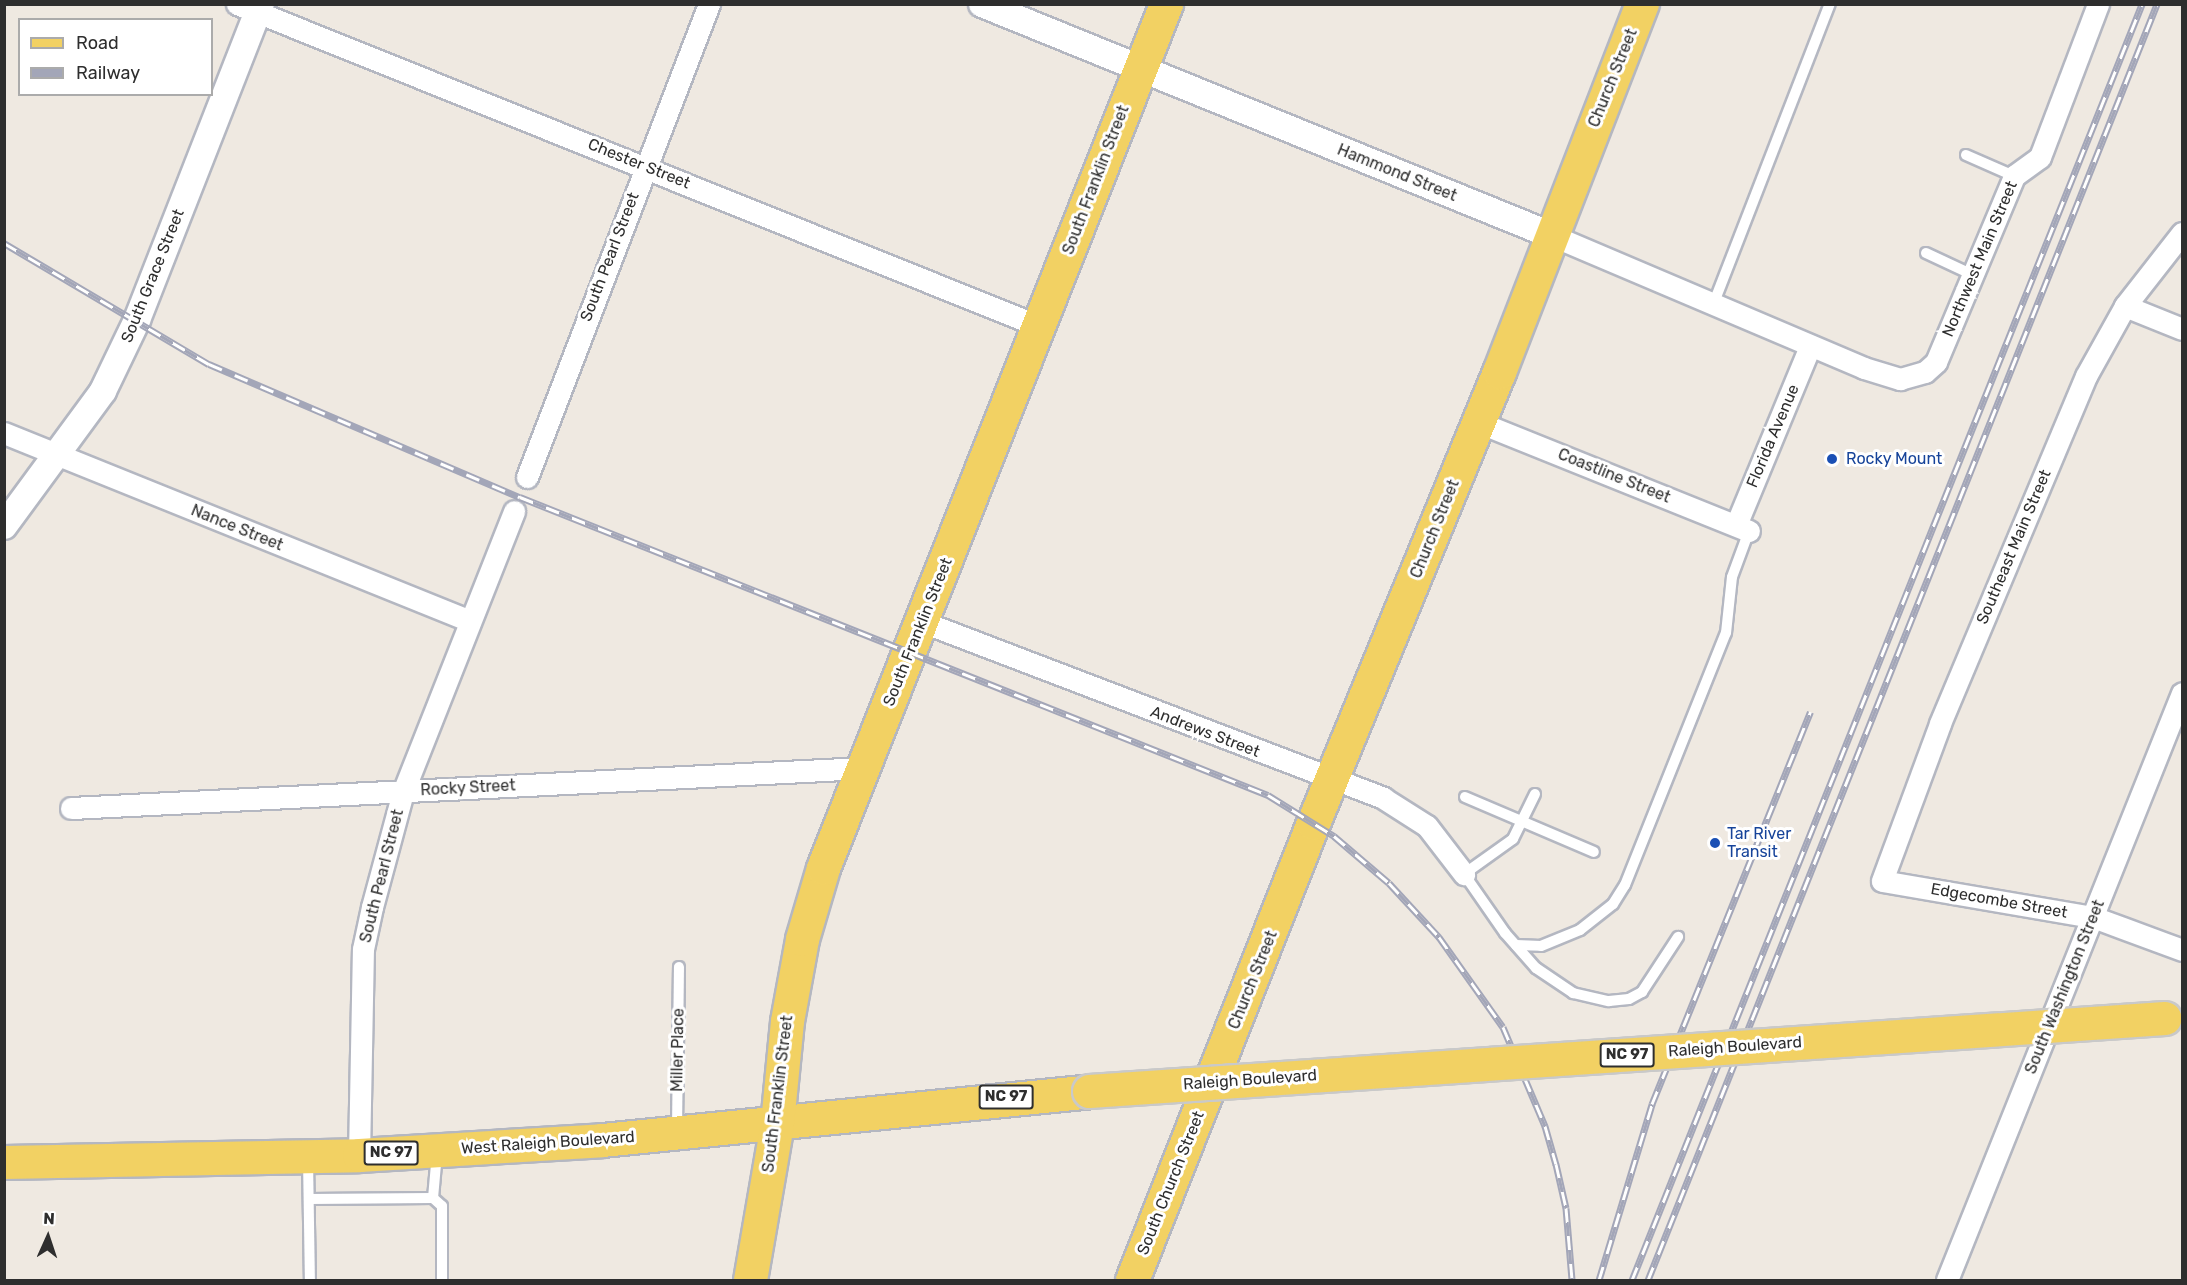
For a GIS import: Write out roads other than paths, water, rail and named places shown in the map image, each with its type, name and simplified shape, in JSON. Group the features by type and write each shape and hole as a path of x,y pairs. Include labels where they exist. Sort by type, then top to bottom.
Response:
{"main road":[{"name":"South Franklin Street","path":"750,1281 777,1124 787,1021 802,939 823,868 923,622 1166,4"},
{"name":"Church Street","path":"1223,1053 1478,423 1642,4"},
{"name":"Raleigh Boulevard","path":"1089,1091 2174,1018"},
{"name":"South Church Street","path":"1132,1281 1223,1053"},
{"name":"West Raleigh Boulevard","path":"4,1162 359,1155 438,1150 777,1124 931,1104 1089,1091"}],"street":[{"name":"South Pearl Street","path":"527,477 645,166 710,4"},
{"name":"Hammond Street","path":"982,4 1551,235 1810,346"},
{"name":"Northwest Main Street","path":"1810,346 1900,379 1925,372 1936,362 2014,176 2040,157 2098,4"},
{"name":"Chester Street","path":"252,7 1039,326"},
{"name":"South Grace Street","path":"4,526 59,456 103,391 138,320 252,7"},
{"name":"Southeast Main Street","path":"1882,881 1940,724 2086,376 2124,306 2182,233"},
{"path":"2124,306 2182,329"},
{"name":"Florida Avenue","path":"1743,528 1810,346"},
{"name":"Coastline Street","path":"1478,423 1743,528"},
{"name":"Nance Street","path":"4,433 470,621"},
{"name":"South Pearl Street","path":"359,1155 363,949 403,792 514,512"},
{"name":"Andrews Street","path":"923,622 1403,807 1427,826 1464,874"},
{"name":"South Washington Street","path":"1947,1281 2182,693"},
{"name":"Rocky Street","path":"71,808 864,768"},
{"name":"Edgecombe Street","path":"1882,881 2093,917 2182,950"}],"lane":[{"path":"1713,305 1830,4"},
{"path":"1966,155 2014,176"},
{"path":"1926,254 1973,275"},
{"path":"1516,945 1541,946 1581,930 1613,904 1625,885 1726,633 1732,577 1743,528"},
{"path":"1535,794 1524,820 1503,850 1464,874 1516,945 1536,968 1573,993 1609,1001 1629,999 1642,992 1678,937"},
{"path":"1465,797 1524,820 1594,852"},
{"name":"Miller Place","path":"676,1133 679,967"},
{"path":"434,1198 438,1150"},
{"path":"308,1156 310,1281"},
{"path":"309,1199 434,1198 442,1206 442,1281"}],"railway":[{"path":"1632,1280 2142,4"},
{"path":"1648,1280 2157,4"},
{"path":"4,243 209,364 520,497 1268,795 1334,836 1389,883 1439,937 1503,1027 1545,1126 1556,1164 1566,1208 1572,1280"},
{"path":"1599,1280 1652,1104 1810,712"}],"place":[{"name":"Rocky Mount","path":"1832,459"},
{"name":"Tar River Transit","path":"1715,843"}]}
